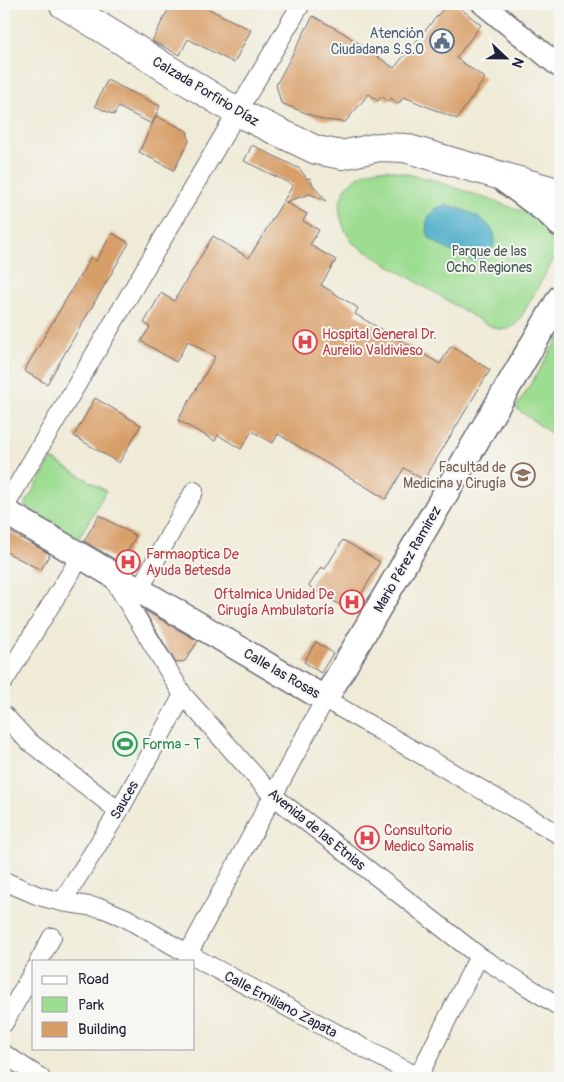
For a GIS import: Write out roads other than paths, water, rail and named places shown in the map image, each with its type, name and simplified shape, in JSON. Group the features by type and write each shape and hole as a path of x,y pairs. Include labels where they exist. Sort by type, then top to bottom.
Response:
{"main road":[{"name":"Calzada Porfirio Díaz","path":"63,4 237,112 330,154 342,156 379,147 395,146 560,193"},
{"path":"496,174 549,213 560,224"},
{"name":"Mario Pérez Ramirez","path":"325,698 558,304 560,284"},
{"name":"Calle las Rosas","path":"4,510 325,698"}],"street":[{"path":"4,510 302,4"},
{"path":"483,4 560,66"},
{"path":"139,590 194,492"},
{"path":"4,681 81,556"},
{"name":"Avenida de las Etnias","path":"109,573 183,696 272,795 479,956 560,1007"},
{"name":"Sauces","path":"62,902 119,811 183,696"},
{"name":"Mario Pérez Ramirez","path":"188,954 325,698"},
{"name":"Calle las Rosas","path":"325,698 560,835"},
{"path":"4,716 27,740 119,811"},
{"name":"Calle Emiliano Zapata","path":"4,881 38,896 102,908 126,918 188,954 419,1078"},
{"path":"40,960 52,937"},
{"path":"419,1078 479,956"},
{"path":"4,1022 32,973"},
{"path":"4,1054 41,1078"}],"water":[{"path":"446,205 473,214 489,225 495,241 488,256 471,260 453,253 430,239 427,228 428,218 435,209"}],"place":[{"name":"Atención Ciudadana S.S.O","path":"442,41"},
{"name":"Hospital General Dr. Aurelio Valdivieso","path":"305,342"},
{"name":"Facultad de Medicina y Cirugía","path":"523,475"},
{"name":"Farmaoptica De Ayuda Betesda","path":"128,562"},
{"name":"Oftalmica Unidad De Cirugía Ambulatoría","path":"352,602"},
{"name":"Forma - T","path":"125,744"},
{"name":"Consultorio Medico Samalis","path":"367,838"}],"park label":[{"name":"Parque de las Ocho Regiones","path":"489,260"}]}
